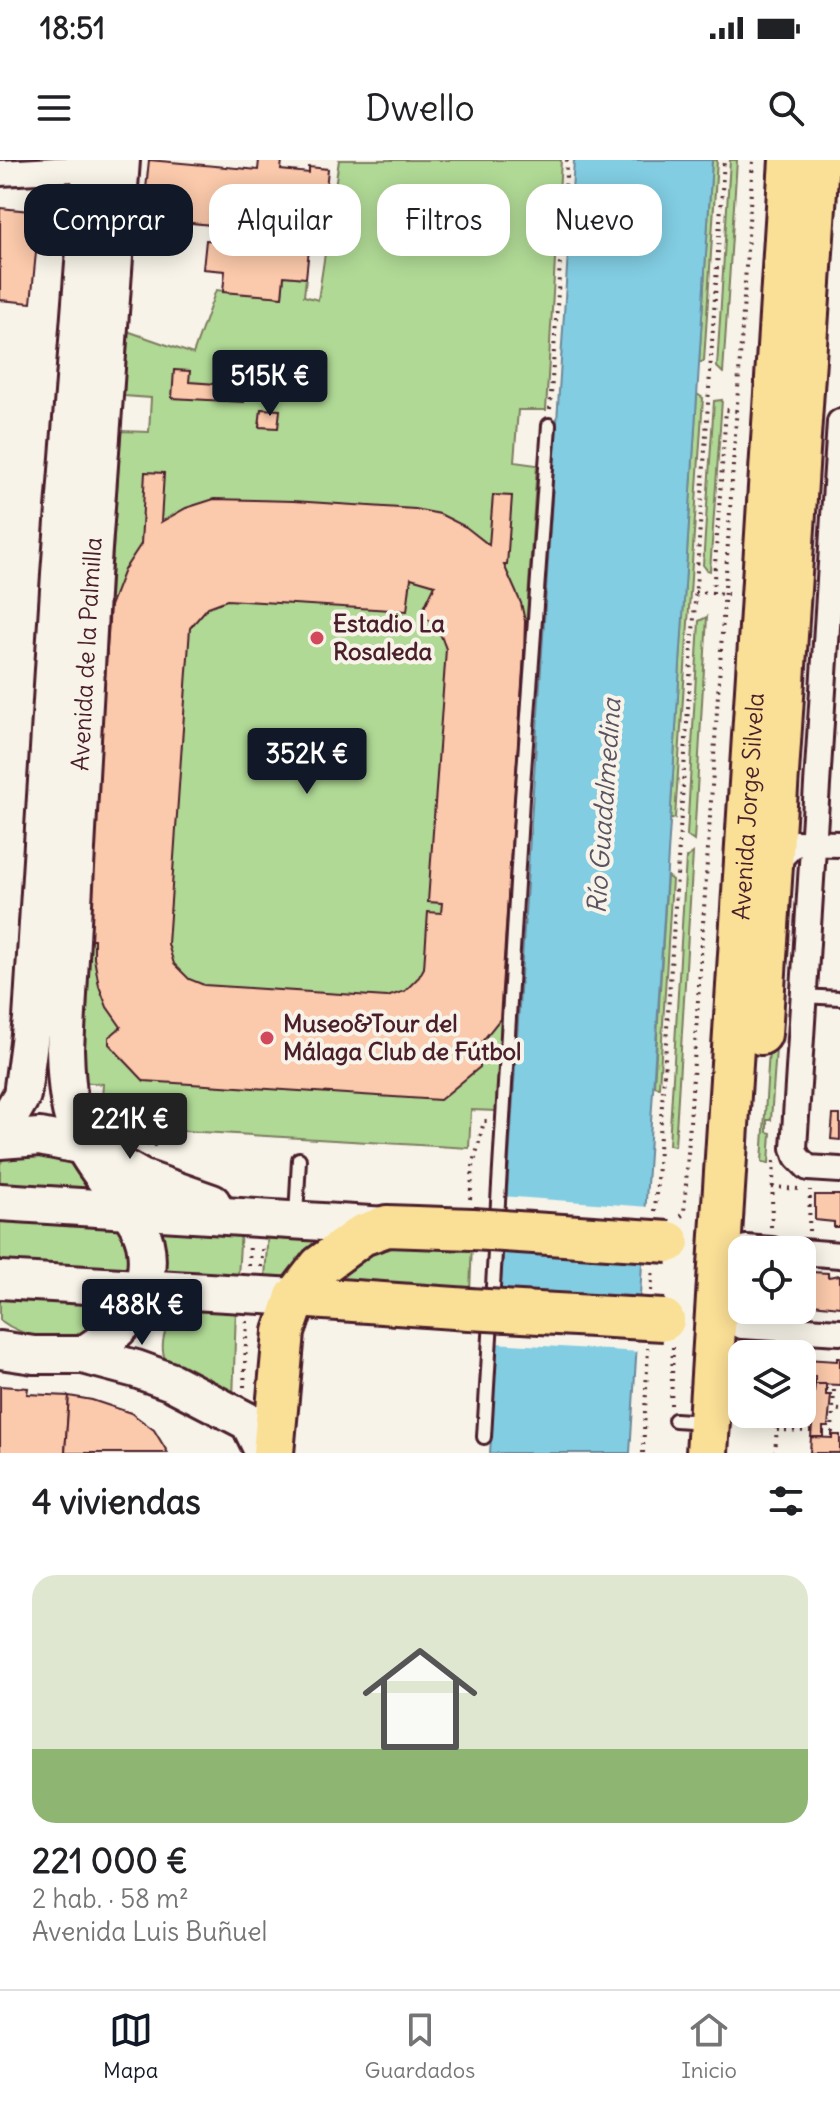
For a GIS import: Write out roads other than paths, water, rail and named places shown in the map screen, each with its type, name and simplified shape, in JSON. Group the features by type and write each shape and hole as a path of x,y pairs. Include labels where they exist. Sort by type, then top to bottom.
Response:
{"main road":[{"name":"Avenida Jorge Silvela","path":"751,1236 790,160"},
{"name":"Avenida Jorge Silvela","path":"752,1236 818,160"},
{"name":"Avenida de la Palmilla","path":"0,1133 22,1095 32,1019 60,574 102,162"},
{"name":"Avenida de la Palmilla","path":"102,162 91,576 66,1009 66,1097 84,1146 146,1241 147,1269 142,1288"},
{"path":"0,1140 40,1137 84,1146 141,1178 250,1229"},
{"path":"0,1202 128,1210 250,1229 296,1220 387,1226"},
{"path":"273,1453 290,1315 320,1266 362,1235 387,1226 472,1211 671,1232 728,1241"},
{"path":"0,1280 142,1288 290,1315 469,1309 668,1334 728,1321"},
{"path":"83,1355 106,1340 128,1318 142,1288"},
{"name":"Avenida Jorge Silvela","path":"697,1432 732,1324"},
{"name":"Avenida Jorge Silvela","path":"733,1324 734,1453"},
{"path":"4,1346 34,1355 83,1355 172,1382 249,1422 264,1453"}],"street":[{"path":"0,173 102,162"},
{"path":"840,422 830,735 812,842 795,1138 797,1157 808,1168 840,1170"},
{"path":"784,710 801,730 830,735"},
{"path":"774,864 795,843 840,844"},
{"path":"816,1247 840,1255"},
{"path":"769,1324 840,1332"}],"lane":[{"path":"484,1437 522,799 549,425"},
{"path":"802,996 840,998"},
{"path":"296,1220 299,1159"}],"water":[{"name":"Río Guadalmedina","path":"574,160 712,160 630,1453 490,1453 568,256 662,256 662,184 572,184"}],"place":[{"name":"Estadio La Rosaleda","path":"317,638"},
{"name":"Museo&Tour del Málaga Club de Fútbol","path":"267,1038"}]}
